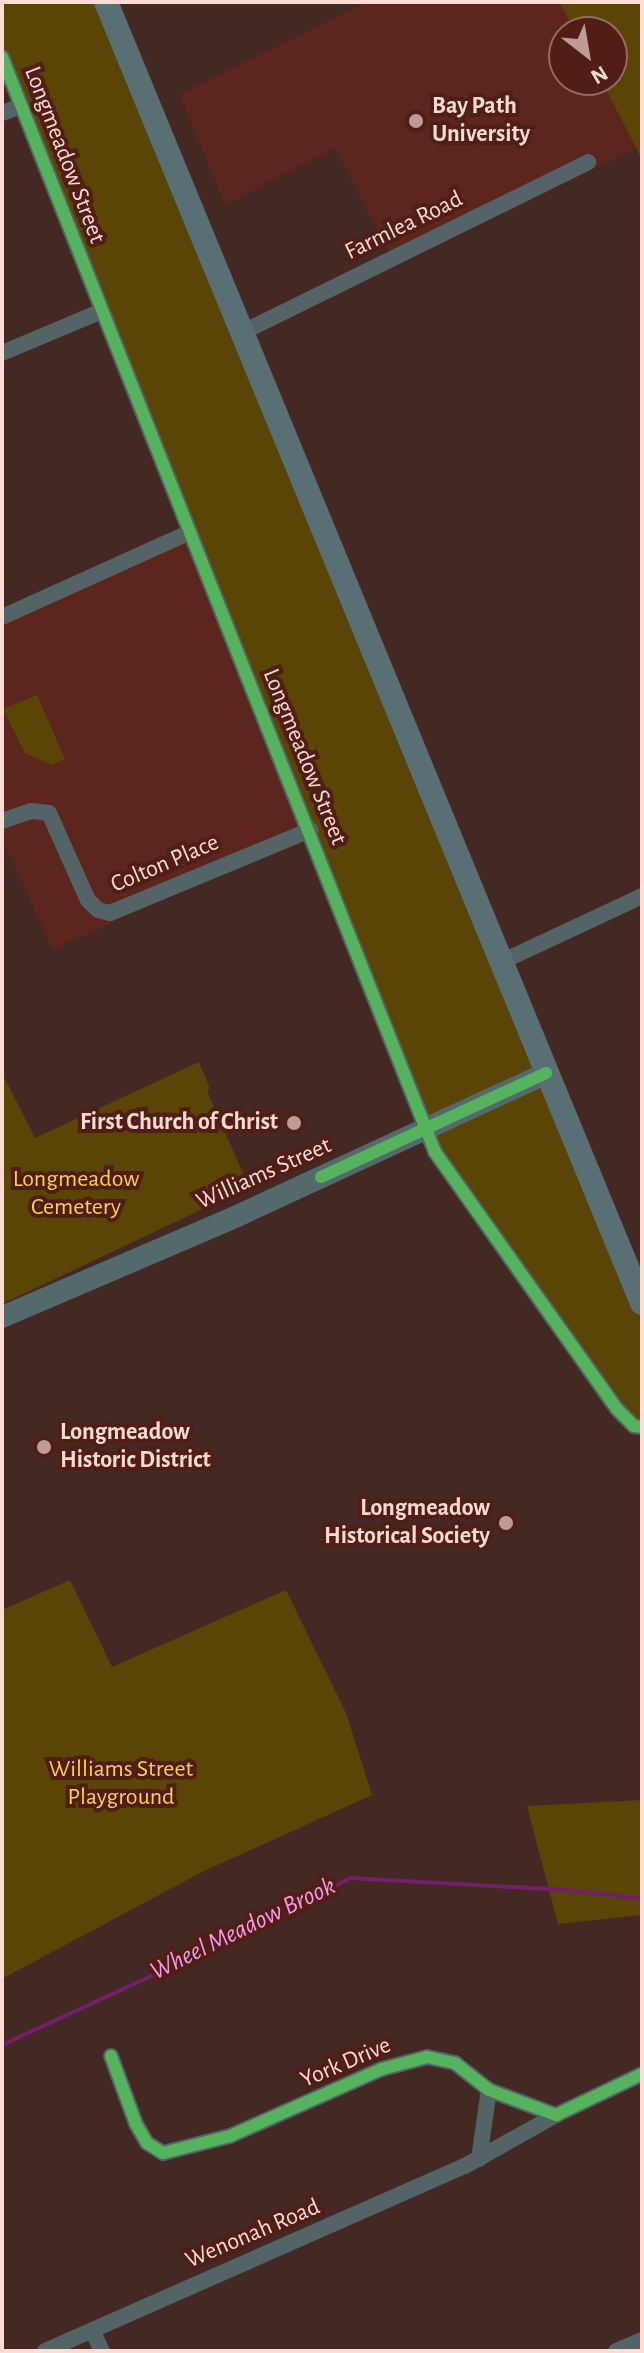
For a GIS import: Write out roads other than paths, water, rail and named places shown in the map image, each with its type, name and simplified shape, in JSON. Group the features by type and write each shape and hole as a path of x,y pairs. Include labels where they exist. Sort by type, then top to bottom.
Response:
{"main road":[{"path":"106,2 377,655 499,963 642,1303"},
{"name":"Williams Street","path":"2,1317 235,1217 546,1073"}],"street":[{"name":"Longmeadow Street","path":"2,57 426,1129 447,1170 617,1409 634,1426 642,1427"},
{"path":"2,113 21,106"},
{"name":"Farmlea Road","path":"241,333 588,162"},
{"path":"2,353 102,311"},
{"path":"2,617 190,532"},
{"name":"Colton Place","path":"2,821 31,811 49,813 59,827 82,889 92,906 103,912 125,909 310,830"},
{"path":"499,963 642,896"},
{"name":"York Drive","path":"111,2056 136,2124 147,2143 163,2153 230,2136 413,2059 434,2057 455,2063 469,2071 489,2090 556,2115"},
{"path":"556,2115 642,2074"},
{"path":"479,2159 489,2090"},
{"name":"Wenonah Road","path":"45,2351 479,2159 556,2115"},
{"path":"93,2332 102,2351"},
{"path":"616,2351 642,2340"}],"waterway":[{"name":"Wheel Meadow Brook","path":"2,2045 242,1934 350,1878 565,1890 642,1899"}],"place":[{"name":"Bay Path University","path":"416,121"},
{"name":"First Church of Christ","path":"294,1123"},
{"name":"Longmeadow Historic District","path":"44,1447"},
{"name":"Longmeadow Historical Society","path":"506,1523"}],"park label":[{"name":"Longmeadow Cemetery","path":"76,1194"},
{"name":"Williams Street Playground","path":"121,1784"}]}
